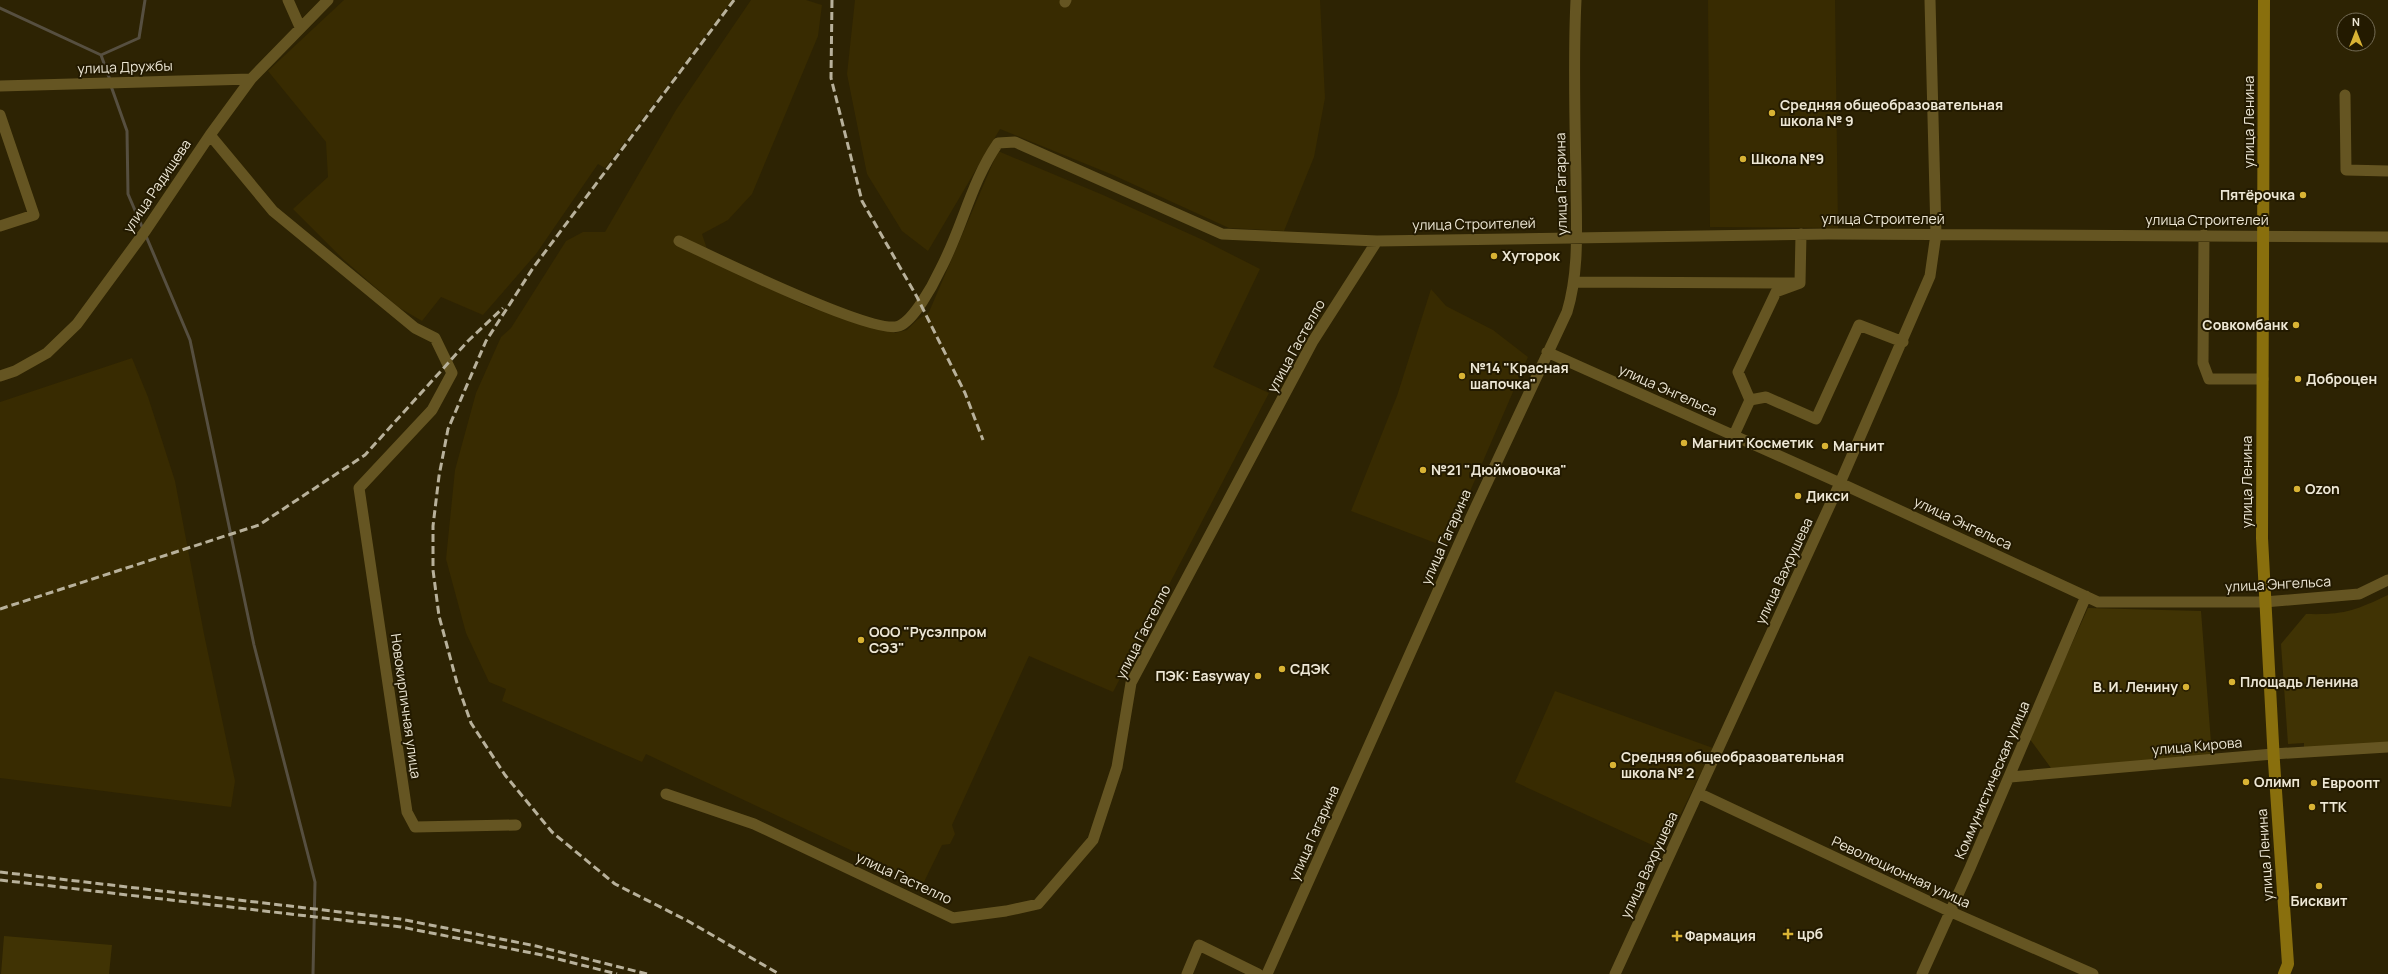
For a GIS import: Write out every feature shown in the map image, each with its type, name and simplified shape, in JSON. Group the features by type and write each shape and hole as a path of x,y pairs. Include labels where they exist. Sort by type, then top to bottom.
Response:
{"main road":[{"name":"улица Ленина","path":"2264,0 2262,538 2264,602 2273,754 2289,971"}],"street":[{"path":"288,0 300,28"},
{"name":"улица Радищева","path":"0,376 15,371 47,353 77,324 146,230 210,135 251,79 328,0"},
{"name":"улица Гагарина","path":"1267,974 1471,517 1567,312 1574,282 1576,237 1574,44 1576,0"},
{"name":"улица Вахрушева","path":"1615,974 1840,483 1903,342 1930,276 1936,234 1930,0"},
{"name":"улица Дружбы","path":"0,86 251,79"},
{"path":"2345,95 2346,170 2388,171"},
{"path":"0,115 34,215 0,226"},
{"name":"Новокирпичная улица","path":"210,135 273,211 415,328 435,338 452,374 432,410 359,488 407,812 415,827 516,824"},
{"name":"улица Строителей","path":"679,241 820,305 886,327 899,326 913,315 940,270 985,163 998,143 1015,142 1222,234 1377,241 1801,234 2264,235 2388,237"},
{"path":"1800,283 1801,234"},
{"path":"2204,235 2203,363 2209,379 2263,379"},
{"name":"улица Гастелло","path":"666,794 754,824 953,918 1006,911 1038,904 1093,840 1117,767 1131,683 1313,341 1377,241"},
{"path":"1574,282 1800,283"},
{"path":"1734,435 1750,400 1738,372 1776,292 1800,283"},
{"path":"1750,400 1766,397 1816,419 1859,324 1903,342"},
{"name":"улица Энгельса","path":"1547,352 1840,483 2098,602 2264,602 2359,594 2388,580"},
{"name":"Коммунистическая улица","path":"1922,974 2010,777 2086,596"},
{"name":"улица Кирова","path":"2010,777 2273,754 2388,748"},
{"name":"Революционная улица","path":"1698,793 1949,911 2093,974"},
{"path":"1187,974 1199,945 1258,974"}],"shaded area":[{"path":"344,0 732,0 605,168 598,164 536,254 483,315 441,297 422,321 398,307 344,260 293,209 328,177 326,142 268,71"},
{"path":"751,0 806,0 822,5 818,36 752,194 728,220 702,234 711,261 809,307 895,333 907,330 917,320 929,312 998,151 1103,195 1203,240 1260,269 1213,367 1269,393 1113,692 1029,656 952,825 955,834 950,844 942,845 923,884 646,754 642,762 502,701 506,689 489,682 466,633 446,559 455,470 476,393 501,337 511,328 566,241 583,232 605,232 676,110"},
{"path":"855,0 1320,0 1325,98 1314,157 1284,231 1229,228 1113,175 1000,129 928,251 902,231 867,174 847,74"},
{"name":"Средняя общеобразовательная школа № 9","path":"1708,0 1835,0 1838,228 1710,227"},
{"path":"1431,289 1446,306 1493,330 1528,357 1446,547 1351,511 1397,396"},
{"path":"132,358 148,397 175,481 204,634 235,781 231,807 0,778 0,402"},
{"path":"2388,595 2388,743 2304,749 2304,743 2288,744 2281,644 2306,614 2340,613 2366,605"},
{"path":"2088,608 2201,611 2212,756 2051,768 2029,738"},
{"name":"Средняя общеобразовательная школа № 2","path":"1555,691 1713,748 1663,850 1515,782"},
{"path":"4,936 112,945 109,974 1,974"}],"waterway":[{"path":"101,55 139,38 145,0"},
{"path":"0,8 101,55 110,80"},
{"path":"111,86 127,131 128,194 143,229"},
{"path":"146,236 190,340 254,645 315,882 313,974"}],"railway":[{"path":"734,0 533,268 486,341 448,429 439,476 433,526 433,570 439,616 457,683 471,723 505,775 552,832 615,884 688,921 779,974"},
{"path":"832,0 831,78 862,201 917,297 965,393 983,440"},
{"path":"0,609 259,525 365,455 468,341 503,308"},
{"path":"0,872 400,919 536,946 647,974"},
{"path":"0,880 401,927 542,955 617,974"}],"place":[{"name":"Средняя общеобразовательная школа № 9","path":"1772,113"},
{"name":"Школа №9","path":"1743,159"},
{"name":"Пятёрочка","path":"2303,195"},
{"name":"Хуторок","path":"1494,256"},
{"name":"Совкомбанк","path":"2296,325"},
{"name":"№14 \"Красная шапочка\"","path":"1462,376"},
{"name":"Доброцен","path":"2298,379"},
{"name":"Магнит Косметик","path":"1684,443"},
{"name":"Магнит","path":"1825,446"},
{"name":"№21 \"Дюймовочка\"","path":"1423,470"},
{"name":"Ozon","path":"2297,489"},
{"name":"Дикси","path":"1798,496"},
{"name":"ООО \"Русэлпром СЭЗ\"","path":"861,640"},
{"name":"СДЭК","path":"1282,669"},
{"name":"ПЭК: Easyway","path":"1258,676"},
{"name":"Площадь Ленина","path":"2232,682"},
{"name":"В. И. Ленину","path":"2186,687"},
{"name":"Средняя общеобразовательная школа № 2","path":"1613,765"},
{"name":"Олимп","path":"2246,782"},
{"name":"Евроопт","path":"2314,783"},
{"name":"ТТК","path":"2312,807"},
{"name":"Бисквит","path":"2319,886"},
{"name":"црб","path":"1788,934"},
{"name":"Фармация","path":"1677,936"}]}
